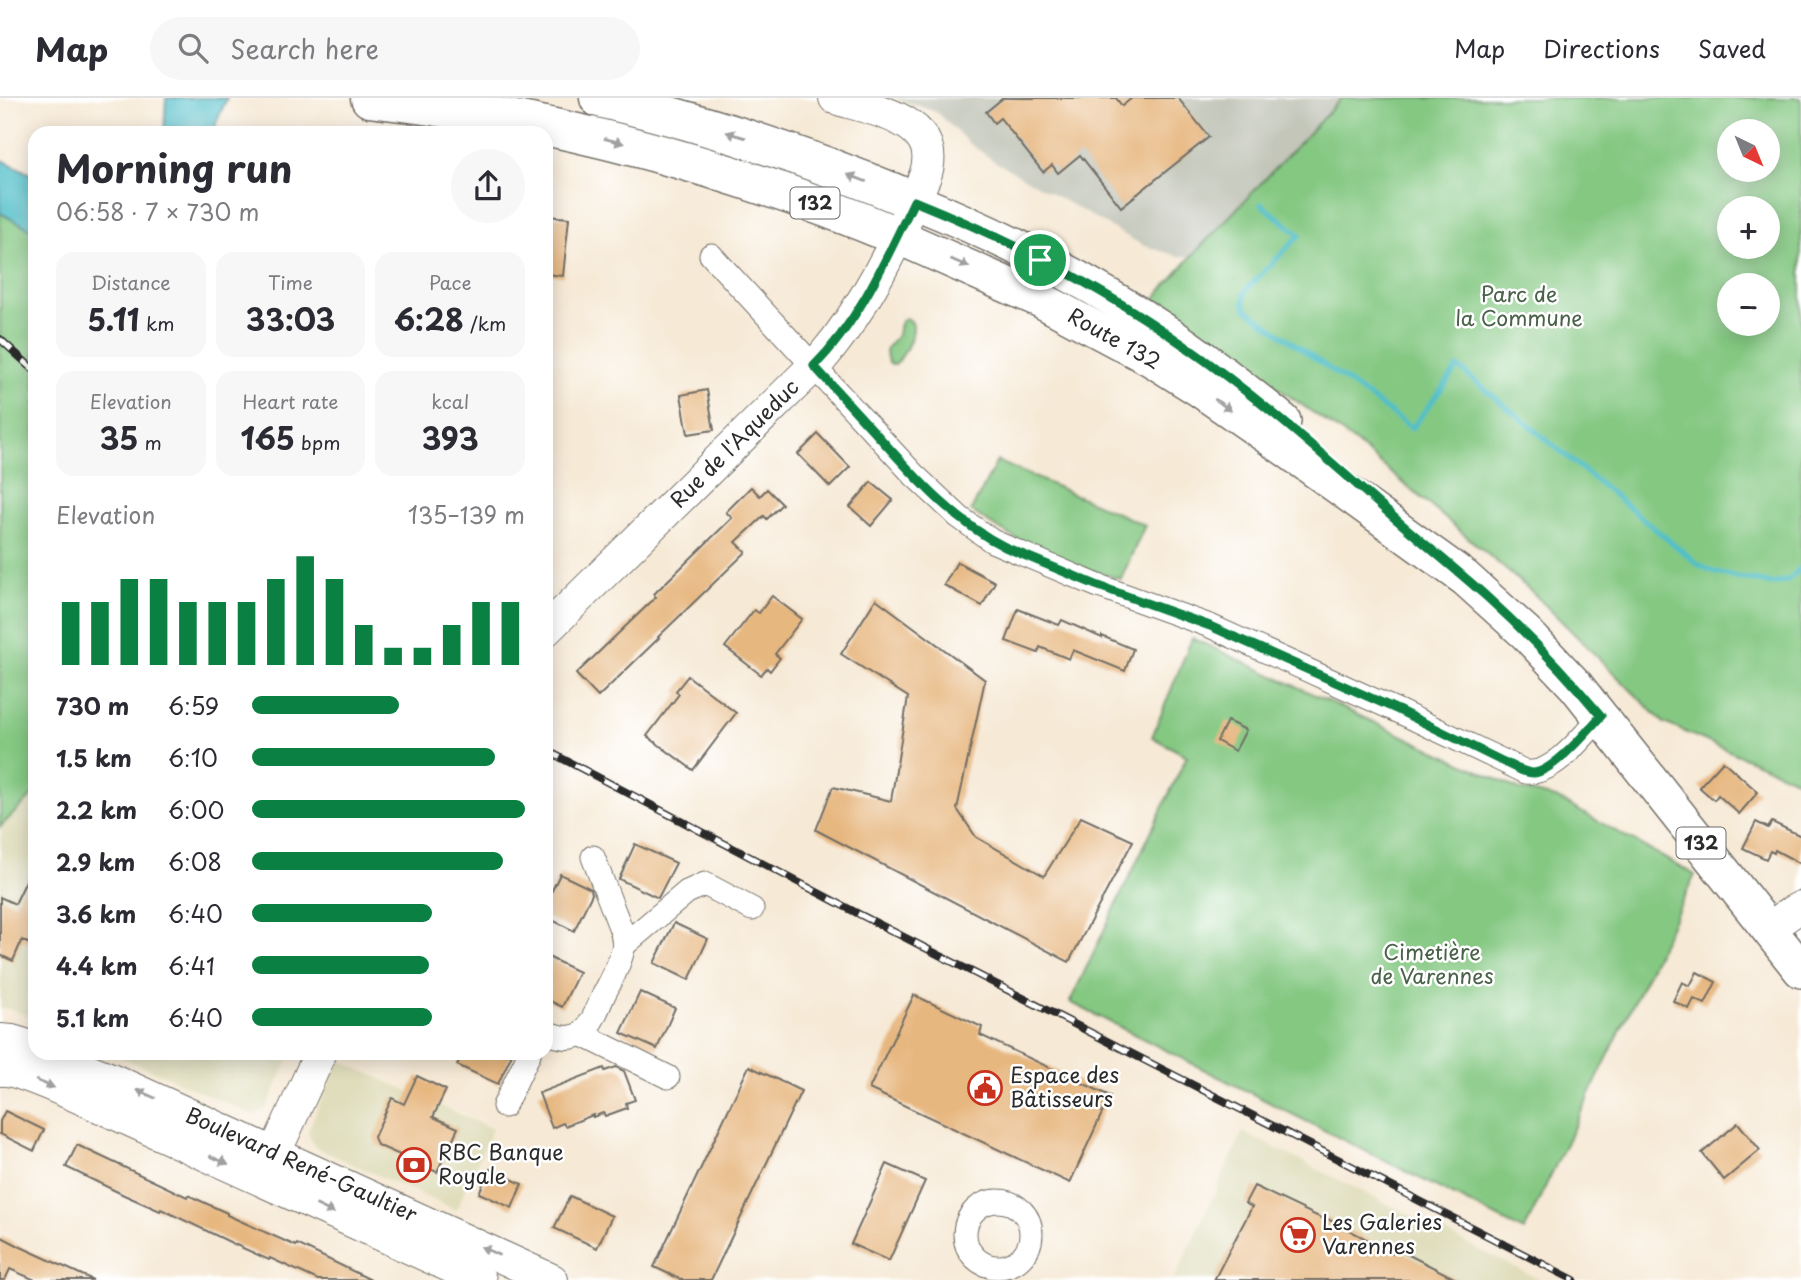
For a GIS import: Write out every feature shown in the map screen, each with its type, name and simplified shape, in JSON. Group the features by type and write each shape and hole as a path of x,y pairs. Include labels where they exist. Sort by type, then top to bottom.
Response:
{"highway":[{"name":"Route 132","path":"370,98 462,110 543,126"},
{"name":"Route 132","path":"599,98 751,140 914,201"},
{"name":"Route 132","path":"553,128 629,145 699,165 816,203 897,236"}],"main road":[{"name":"Route 132","path":"914,201 1064,272 1122,305 1184,345 1289,425 1488,598 1568,677 1801,970"},
{"name":"Route 132","path":"897,236 1041,300 1150,358 1275,441 1452,568"}],"street":[{"name":"Rue de l'Aqueduc","path":"553,623 814,366 837,340 882,270 925,176 929,161 928,146 912,127 894,117 835,98"},
{"path":"711,255 914,475 979,533 1005,547 1096,585 1220,631 1398,710 1526,772 1538,772 1548,766 1577,743 1601,716"},
{"path":"553,1035 565,1039 581,1034 589,1027 620,961 624,945 621,928 593,857"},
{"path":"624,945 687,892 705,884 752,909"},
{"path":"1768,929 1801,907"},
{"path":"581,1034 668,1077"},
{"path":"0,1040 28,1046"},
{"name":"Boulevard René-Gaultier","path":"63,1060 111,1079 480,1280"},
{"path":"269,1166 317,1060"},
{"path":"504,1106 526,1060"},
{"name":"Boulevard René-Gaultier","path":"0,1070 6,1069 269,1166 552,1280"}],"shaded area":[{"path":"894,98 1342,98 1191,257 1144,246 994,161 970,144 936,112"},
{"path":"28,800 28,1016 0,1008 0,827"},
{"path":"129,1060 288,1060 266,1109 255,1115"},
{"path":"339,1060 492,1129 456,1210 316,1148 308,1133 309,1128"},
{"path":"1243,1132 1540,1280 1174,1280"}],"green space":[{"name":"Parc de la Commune","path":"1342,98 1801,98 1801,782 1664,723 1531,591 1355,442 1154,299"},
{"path":"0,213 28,227 28,800 0,827"},
{"path":"906,318 911,322 913,331 898,362 895,365 890,364 886,349"},
{"path":"997,461 1145,525 1121,579 1043,552 971,511"},
{"name":"Cimetière de Varennes","path":"1192,638 1520,790 1556,798 1695,875 1524,1231 1070,1002 1187,756 1152,737"}],"water":[{"path":"166,98 227,98 216,126 164,126"},
{"path":"0,159 28,173 28,227 0,213"}],"building":[{"path":"1003,98 1116,98 1122,106 1132,98 1178,98 1209,137 1121,207 1080,155 1058,173 1052,165 1043,172 1000,118 994,123 986,112"},
{"path":"553,217 569,218 563,276 553,275"},
{"path":"707,390 714,430 688,434 681,395"},
{"path":"818,434 850,467 830,487 798,454"},
{"path":"871,482 893,500 871,526 850,507"},
{"path":"751,487 760,496 767,489 782,504 767,519 764,516 736,542 746,552 598,697 576,674 656,597 654,594 732,518 726,512"},
{"path":"957,562 995,582 982,606 944,585"},
{"path":"772,596 802,619 775,654 780,658 770,671 767,668 761,675 725,647 754,610 759,613"},
{"path":"876,599 985,680 957,809 976,837 1044,876 1081,817 1133,841 1069,962 816,830 833,787 891,801 908,697 841,654"},
{"path":"1018,609 1059,625 1062,620 1133,649 1125,671 1073,650 1069,659 1040,647 1038,653 1006,641"},
{"path":"688,676 736,713 693,770 647,736 679,694 676,691"},
{"path":"1227,721 1246,730 1235,751 1217,741"},
{"path":"1723,761 1758,792 1739,814 1718,795 1714,800 1699,787"},
{"path":"1756,822 1768,828 1772,822 1801,836 1801,864 1775,850 1774,853 1770,851 1766,859 1743,848"},
{"path":"635,844 676,863 658,898 619,879"},
{"path":"560,874 591,889 592,894 574,931 553,920 553,888"},
{"path":"28,877 28,943 22,940 13,961 0,955 0,897 15,904"},
{"path":"674,923 708,939 689,980 654,963"},
{"path":"553,959 579,972 562,1007 553,1002"},
{"path":"1697,972 1716,982 1705,1004 1694,999 1689,1009 1673,1001 1682,982 1690,986"},
{"path":"640,992 675,1008 657,1049 621,1033"},
{"name":"Espace des Bâtisseurs","path":"914,995 982,1027 980,1035 1110,1096 1070,1183 869,1089"},
{"path":"459,1060 509,1060 498,1084 457,1065"},
{"path":"749,1066 801,1091 711,1280 682,1280 654,1267"},
{"path":"616,1067 624,1071 635,1100 626,1103 627,1108 552,1128 539,1093 604,1068 605,1071"},
{"path":"417,1076 446,1090 433,1117 458,1128 437,1172 425,1167 422,1175 403,1166 407,1158 377,1145 374,1137 392,1098 404,1104"},
{"path":"5,1111 44,1130 34,1151 0,1134 0,1121"},
{"path":"1738,1123 1760,1150 1724,1180 1702,1153"},
{"path":"77,1145 371,1280 318,1280 124,1195 66,1167"},
{"path":"887,1164 925,1181 889,1261 851,1244"},
{"path":"490,1169 522,1184 512,1208 479,1193"},
{"name":"Les Galeries Varennes","path":"1254,1186 1323,1219 1324,1217 1393,1253 1395,1248 1458,1280 1214,1280 1252,1207 1245,1203"},
{"path":"570,1196 612,1216 597,1248 554,1228"},
{"path":"0,1236 93,1280 35,1280 10,1269 5,1280 0,1280"}],"waterway":[{"path":"1261,204 1300,235 1245,291 1246,309 1412,428 1458,367 1699,565 1716,573 1773,584 1788,580 1801,568"}],"railway":[{"path":"0,339 28,365"},
{"path":"553,754 855,912 1574,1280"}],"place":[{"name":"Espace des Bâtisseurs","path":"985,1088"},
{"name":"RBC Banque Royale","path":"414,1165"},
{"name":"Les Galeries Varennes","path":"1298,1235"}],"route":[{"path":"914,201 1040,260 1106,295 1163,330 1289,425 1527,634 1601,716 1561,757 1538,772 1526,772 1398,710 1210,626 1096,585 1005,547 979,533 959,517 914,475 814,366 860,307 882,270 914,201"}]}
